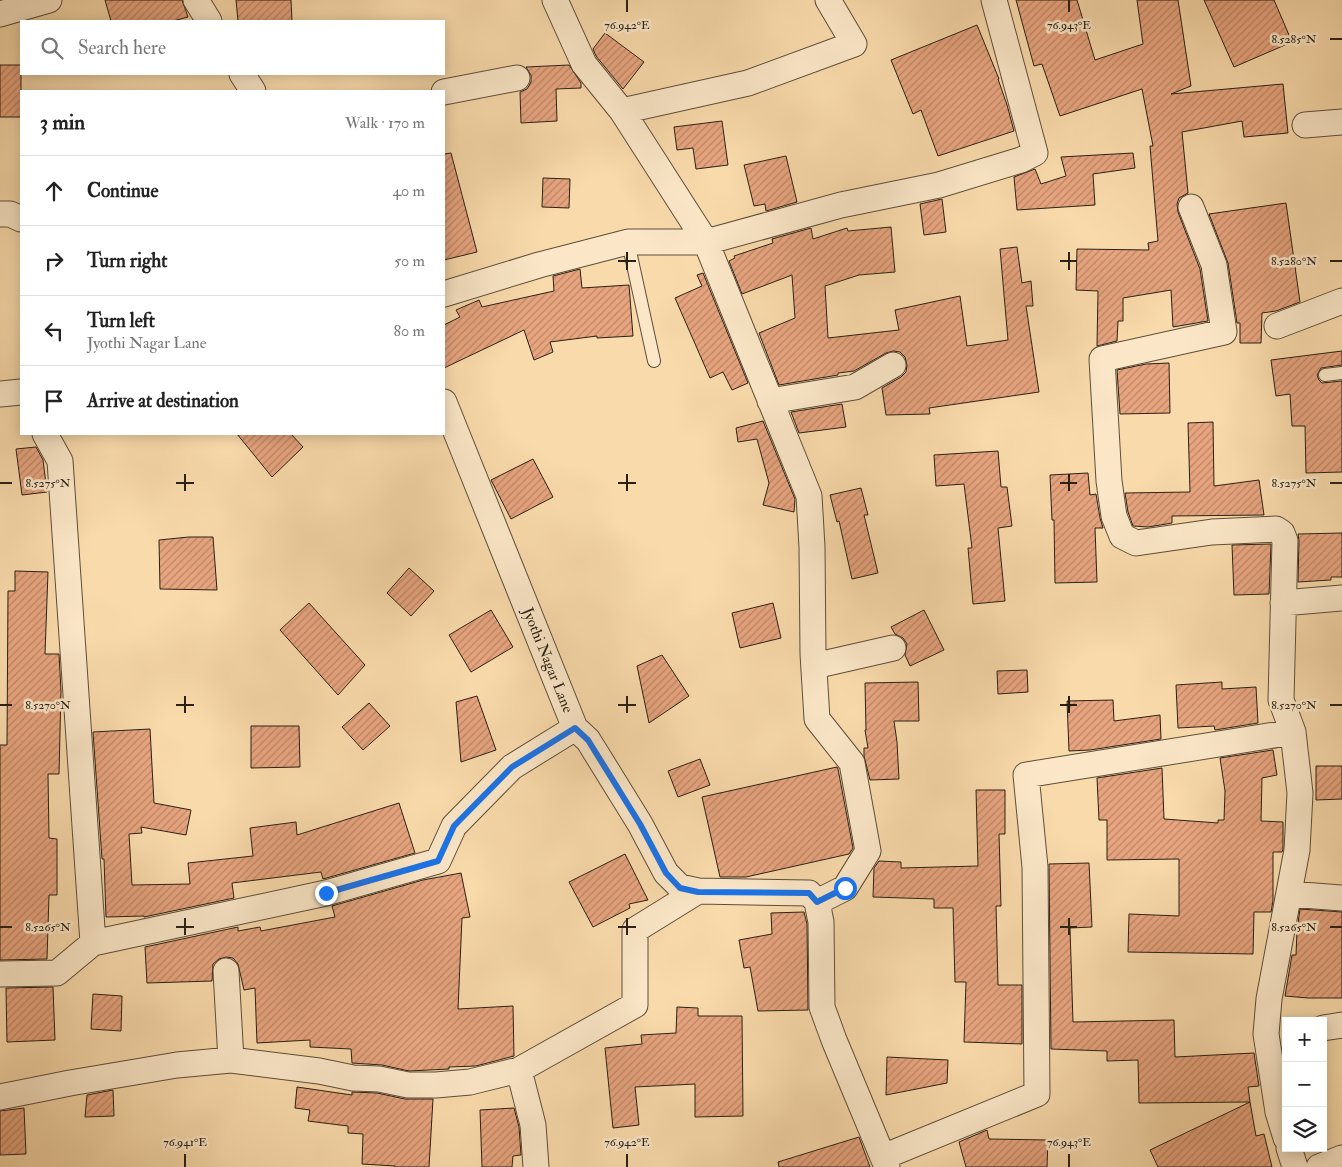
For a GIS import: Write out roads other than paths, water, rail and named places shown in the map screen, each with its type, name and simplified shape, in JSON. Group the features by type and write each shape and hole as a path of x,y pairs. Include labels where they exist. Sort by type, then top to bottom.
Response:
{"street":[{"path":"0,14 49,0"},
{"path":"196,0 208,20"},
{"path":"555,0 584,64 622,111 706,242 809,496 817,719 852,763 868,851 845,888 817,902"},
{"path":"622,111 748,83 854,44 828,0"},
{"path":"445,294 539,265 628,242 706,242 841,205 939,185 1021,160 1035,152 994,0"},
{"path":"243,75 252,90"},
{"path":"445,92 517,78"},
{"path":"1305,125 1342,122"},
{"path":"1191,207 1214,265 1224,332 1102,359 1109,481 1114,516 1122,536 1136,543 1212,532 1276,529 1282,533 1285,541 1281,700 1293,732 1300,793 1296,850 1269,999 1276,1033 1278,1112 1282,1125"},
{"path":"0,214 10,214 20,219"},
{"path":"1277,326 1342,301"},
{"path":"770,401 855,387 893,365"},
{"path":"0,394 20,392"},
{"name":"Jyothi Nagar Lane","path":"0,974 57,973 93,943 326,893 438,861 454,826 512,767 575,728 445,404"},
{"path":"46,435 60,461 93,943"},
{"path":"1283,602 1342,598"},
{"path":"814,666 893,648"},
{"path":"575,728 588,740 640,824 666,873 680,888 698,892 809,893 817,902 821,922 822,1007 885,1162 1037,1094 1036,868 1026,775 1293,732"},
{"path":"0,1097 177,1065 231,1060 319,1071 353,1078 380,1079 408,1085 470,1082 519,1070 635,1005 635,930 698,892"},
{"path":"1289,894 1342,898"},
{"path":"226,971 231,1060"},
{"path":"1327,1027 1342,1025"},
{"path":"519,1070 533,1125 536,1167"},
{"path":"1290,1152 1295,1167"},
{"path":"1319,1167 1342,1158"}],"lane":[{"path":"628,242 654,361"},
{"path":"1325,375 1342,373"}]}
